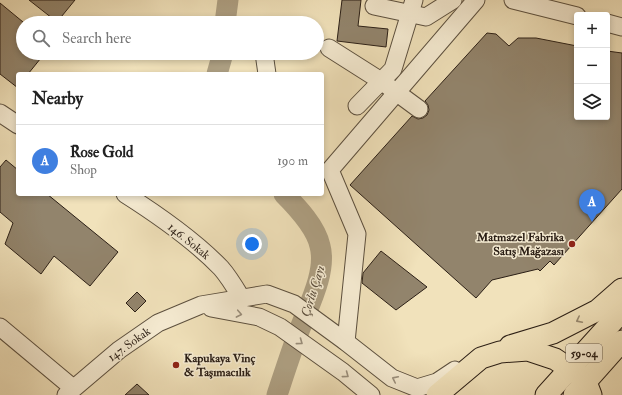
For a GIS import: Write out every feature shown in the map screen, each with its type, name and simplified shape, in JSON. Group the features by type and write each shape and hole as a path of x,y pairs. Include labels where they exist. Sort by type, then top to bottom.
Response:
{"main road":[{"path":"598,310 622,278"},
{"path":"437,395 481,358 507,347 553,334 598,310 622,289"},
{"name":"59-04","path":"580,385 622,311"},
{"name":"59-04","path":"546,395 580,385 622,341"},
{"path":"481,358 500,352 528,350 555,359 580,385"}],"street":[{"path":"374,6 412,7 426,17 453,0"},
{"path":"346,342 357,234 326,168 396,93 476,0"},
{"path":"513,0 574,15"},
{"path":"357,106 393,69 412,7"},
{"path":"610,24 622,27"},
{"path":"330,48 381,81 419,109"},
{"path":"265,60 267,72"},
{"path":"0,113 16,123"},
{"name":"146. Sokak","path":"128,196 155,214 205,253 222,269 242,299"},
{"name":"147. Sokak","path":"69,392 120,350 158,323 201,305 267,294 294,304 392,378 417,388 437,382 456,369 481,358"},
{"path":"201,305 259,317 280,327 371,395"},
{"path":"0,327 69,392"}],"building":[{"path":"29,0 75,0 62,16 49,16"},
{"path":"342,0 361,0 358,26 388,29 386,47 337,41"},
{"path":"0,3 16,16 16,60 39,60 30,72 16,72 16,86 0,74"},
{"path":"487,33 496,34 509,46 518,38 536,38 574,45 574,120 610,120 610,51 622,53 622,189 554,265 550,261 540,271 538,269 492,280 476,298 350,185 412,116 418,119 427,115 429,110 425,101"},
{"path":"6,160 16,168 16,196 49,196 118,252 90,286 54,256 41,274 5,244 13,223 0,212 0,167"},
{"path":"381,251 427,287 396,310 362,283 363,273"},
{"path":"137,292 146,301 135,312 126,303"},
{"path":"137,384 149,395 125,395"}],"waterway":[{"name":"Çorlu Çayı","path":"226,16 228,0"},
{"name":"Çorlu Çayı","path":"218,72 221,60"},
{"name":"Çorlu Çayı","path":"277,395 296,339 316,289 321,267 320,246 315,232 311,225 286,196"}],"place":[{"name":"Rose Gold","path":"592,222"},
{"name":"Matmazel Fabrika Satış Mağazası","path":"572,244"},
{"name":"Kapukaya Vinç & Taşımacılık","path":"176,365"}]}
